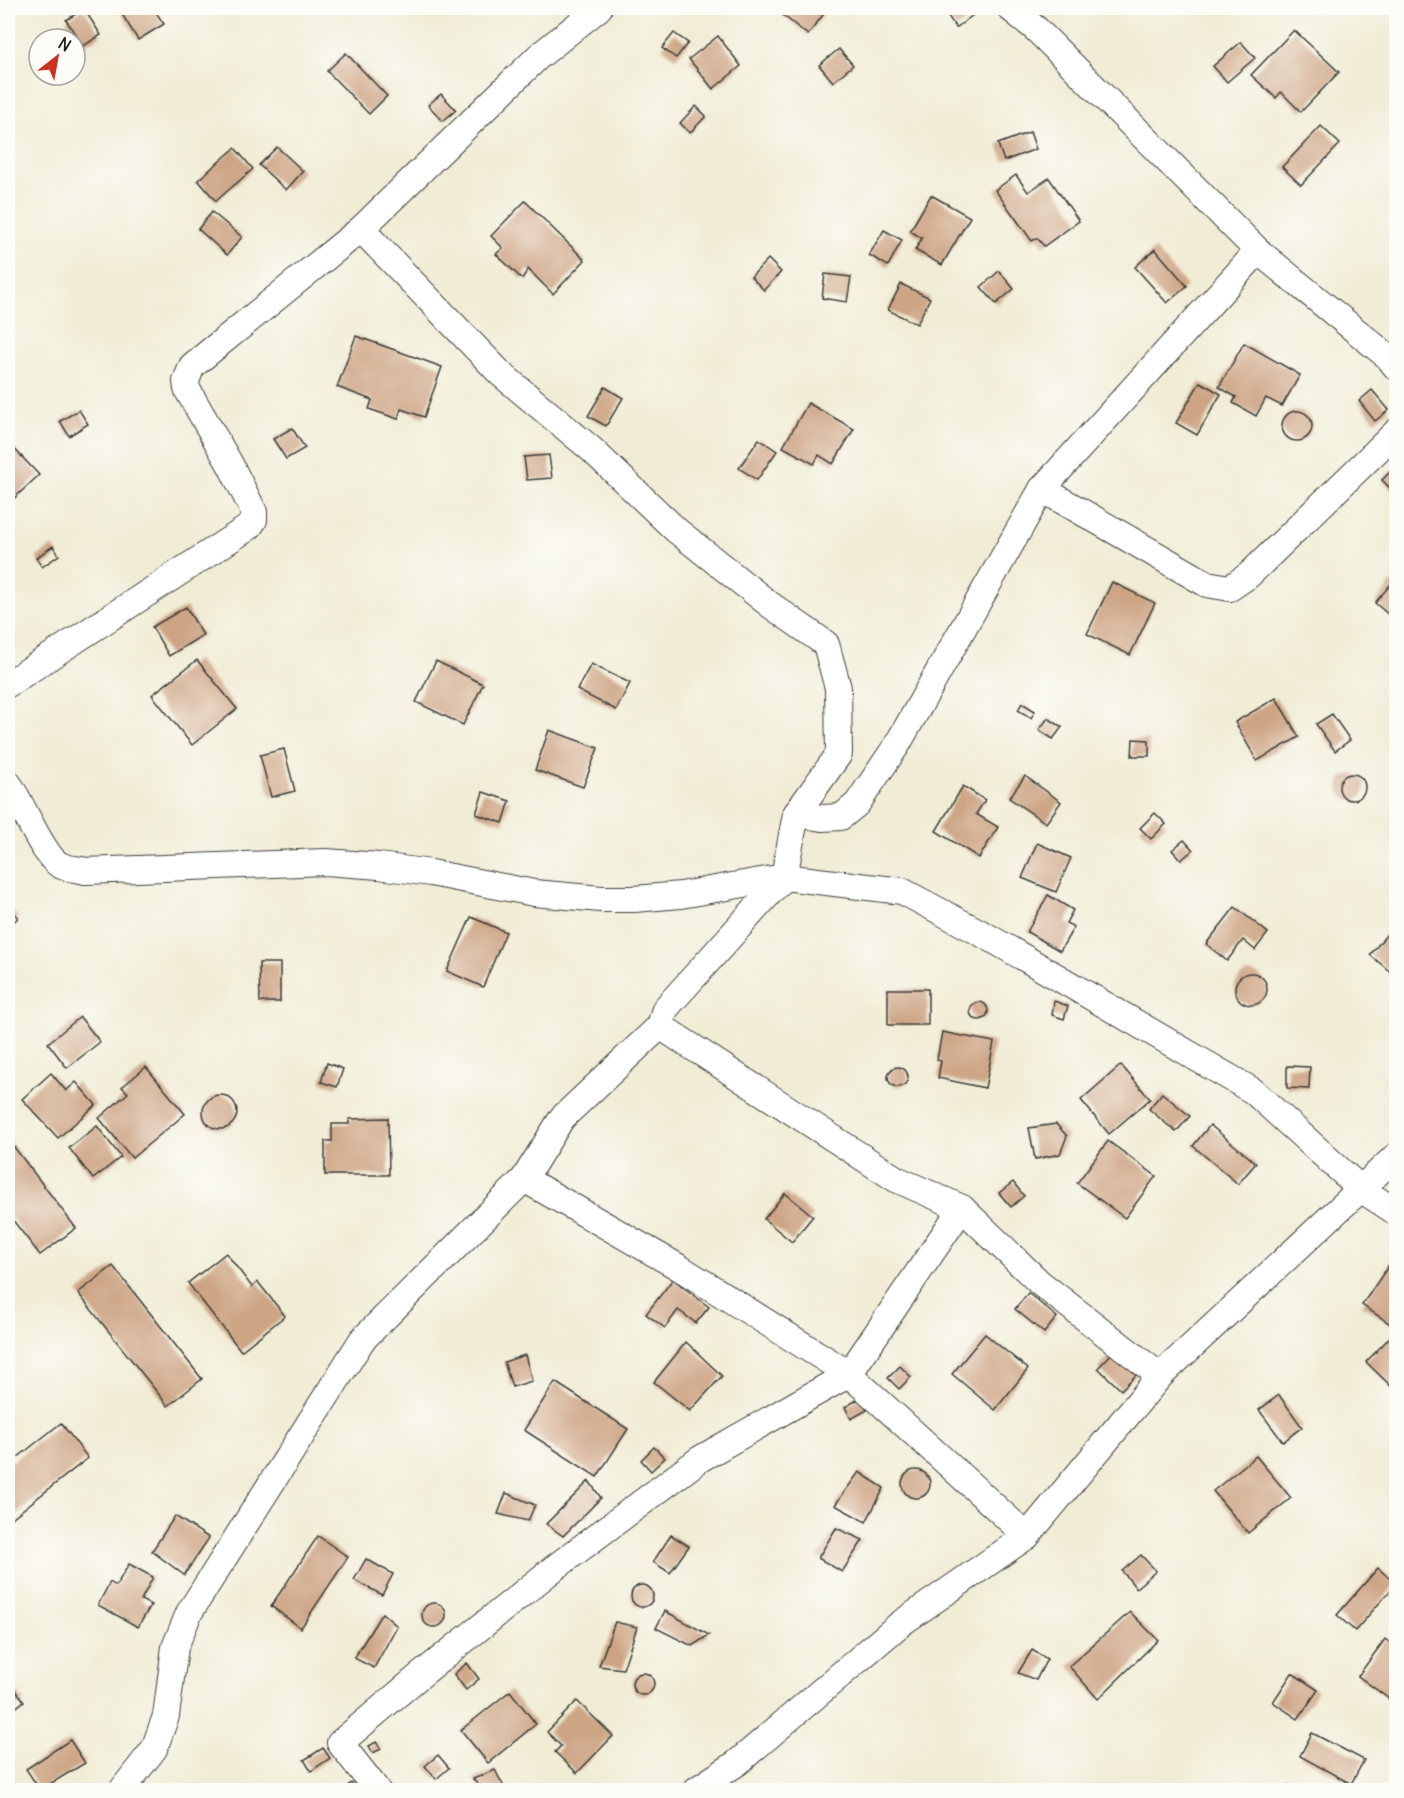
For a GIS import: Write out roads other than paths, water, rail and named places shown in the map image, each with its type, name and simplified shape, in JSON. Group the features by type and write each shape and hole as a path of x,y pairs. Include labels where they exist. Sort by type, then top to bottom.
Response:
{"street":[{"path":"8,684 249,527 254,520 254,512 231,466 187,389 186,381 192,366 361,230 539,56 598,8"},
{"path":"1010,8 1036,29 1258,251 1396,367"},
{"path":"122,1791 154,1749 166,1716 168,1685 175,1647 189,1613 362,1340 524,1179 562,1118 660,1026 665,1009 784,877 796,814 840,754 838,688 826,644 769,604 676,530 591,449 501,374 361,230"},
{"path":"796,814 822,818 841,817 857,804 897,745 1042,489 1258,251"},
{"path":"1042,489 1207,584 1230,588 1249,575 1396,432"},
{"path":"8,783 34,827 42,847 60,866 85,871 326,862 379,866 431,873 534,893 601,899 681,895 784,877 902,891 990,938 1253,1091 1362,1190 1396,1212"},
{"path":"660,1026 896,1179 962,1208 1041,1283 1160,1376"},
{"path":"696,1791 737,1762 900,1624 1027,1536 1160,1376 1396,1156"},
{"path":"524,1179 680,1268 849,1374 1027,1536"},
{"path":"376,1791 340,1743 417,1677 553,1569 700,1459 849,1374 962,1208"}]}
